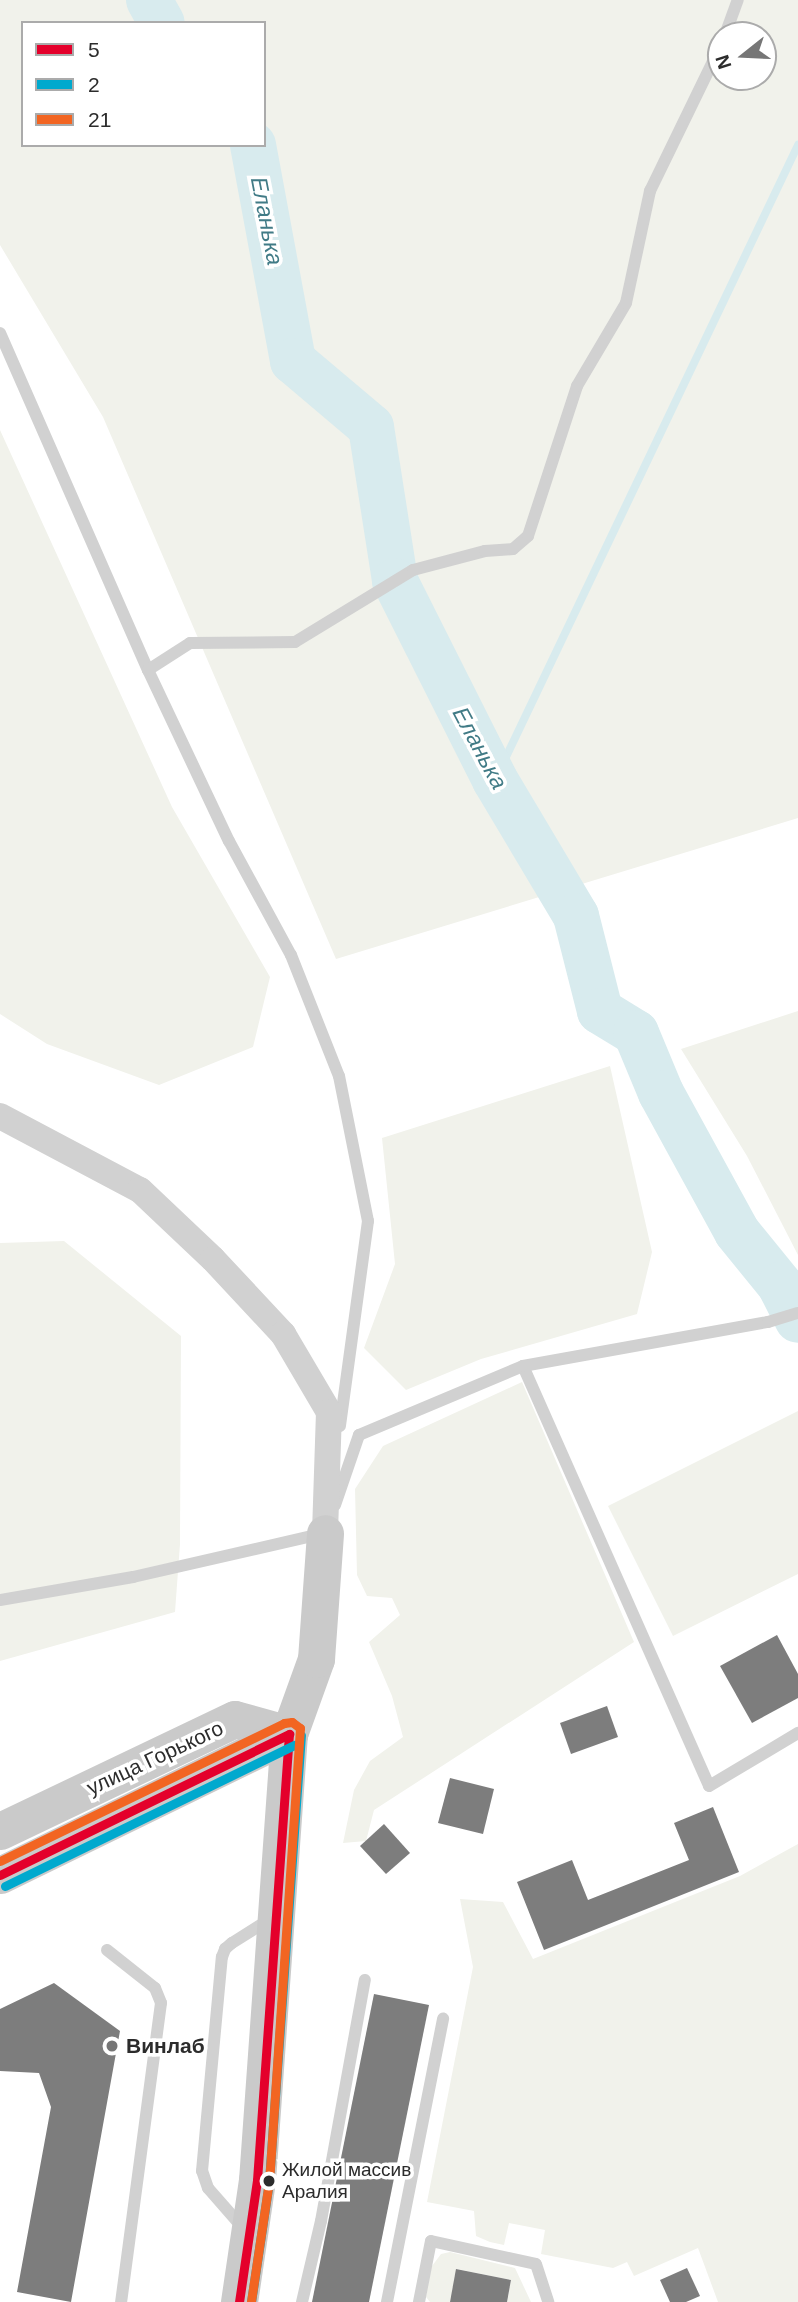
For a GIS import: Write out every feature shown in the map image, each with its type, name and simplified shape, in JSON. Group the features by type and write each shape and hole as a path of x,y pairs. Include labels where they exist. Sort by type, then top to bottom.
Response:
{"main road":[{"path":"239,2302 257,2180 289,1734 316,1659 325,1534"},
{"name":"улица Горького","path":"0,1831 235,1719 289,1734"},
{"name":"улица Горького","path":"0,1875 289,1734"}],"street":[{"path":"0,1116 139,1191 213,1259 283,1334 329,1412 325,1534"}],"lane":[{"path":"730,21 738,0"},
{"path":"148,670 190,643 295,642 413,570 485,551 513,550 528,536 577,386 626,303 650,191 707,74"},
{"path":"0,333 148,670 229,841 291,955 339,1076 368,1221 325,1534"},
{"path":"325,1534 359,1435 523,1366 768,1322 798,1313"},
{"path":"523,1366 709,1786 798,1733"},
{"path":"0,1600 133,1577 325,1534"},
{"path":"249,2235 208,2188 202,2171 225,1949 276,1915"},
{"path":"107,1950 155,1987 161,2003 121,2302"},
{"path":"302,2302 321,2221 365,1980"},
{"path":"387,2302 443,2018"},
{"path":"419,2302 431,2241 536,2264 548,2302"}],"shaded area":[{"path":"0,0 798,0 798,818 336,959 103,417 0,245"},
{"path":"0,430 172,807 270,977 253,1047 159,1085 47,1044 0,1014"},
{"path":"798,1011 798,1255 747,1156 681,1049"},
{"path":"610,1066 652,1252 637,1314 481,1359 406,1390 364,1348 395,1264 382,1138"},
{"path":"64,1241 181,1336 180,1544 175,1612 0,1661 0,1243"},
{"path":"522,1382 634,1642 374,1810 366,1841 343,1843 354,1790 370,1761 403,1737 392,1696 369,1642 400,1615 392,1598 367,1596 357,1575 355,1489 383,1446"},
{"path":"798,1411 798,1574 673,1636 608,1506"},
{"path":"798,1844 798,2302 718,2302 698,2248 634,2276 627,2262 613,2268 541,2254 545,2230 509,2223 504,2245 490,2242 476,2236 474,2211 427,2202 473,1967 460,1899 503,1902 533,1959 740,1876"},
{"path":"450,2252 515,2268 531,2302 507,2302 511,2280 457,2269 450,2302 430,2302 426,2297 429,2270 441,2254"}],"building":[{"path":"777,1635 798,1674 798,1698 752,1723 720,1666"},
{"path":"607,1706 618,1737 571,1754 560,1723"},
{"path":"450,1778 494,1789 483,1834 438,1823"},
{"path":"713,1807 739,1872 544,1950 517,1882 572,1860 588,1900 689,1860 674,1823"},
{"path":"384,1824 410,1853 386,1874 360,1846"},
{"path":"54,1983 120,2031 71,2302 17,2292 51,2107 39,2073 0,2071 0,2009"},
{"path":"374,1994 429,2005 369,2302 312,2302"},
{"path":"687,2268 700,2296 686,2302 670,2302 660,2280"},
{"path":"456,2269 511,2280 507,2302 450,2302"}],"waterway":[{"name":"Еланька","path":"149,0 161,21"},
{"path":"495,780 798,145"},
{"name":"Еланька","path":"253,147 293,361 371,427 395,581 495,780 576,916 600,1011 636,1033 661,1093 737,1232 780,1285 798,1320"}],"transit line":[{"name":"21","path":"0,1861 284,1723 292,1722 300,1728 269,2181 251,2302"},
{"name":"5","path":"0,1875 289,1734"},
{"name":"5","path":"239,2302 257,2180 289,1734"},
{"name":"2","path":"251,2302 269,2181 301,1735"},
{"name":"2","path":"5,1886 294,1745"}],"place":[{"name":"Винлаб","path":"112,2046"},
{"name":"Жилой массив Аралия","path":"269,2181"}]}
